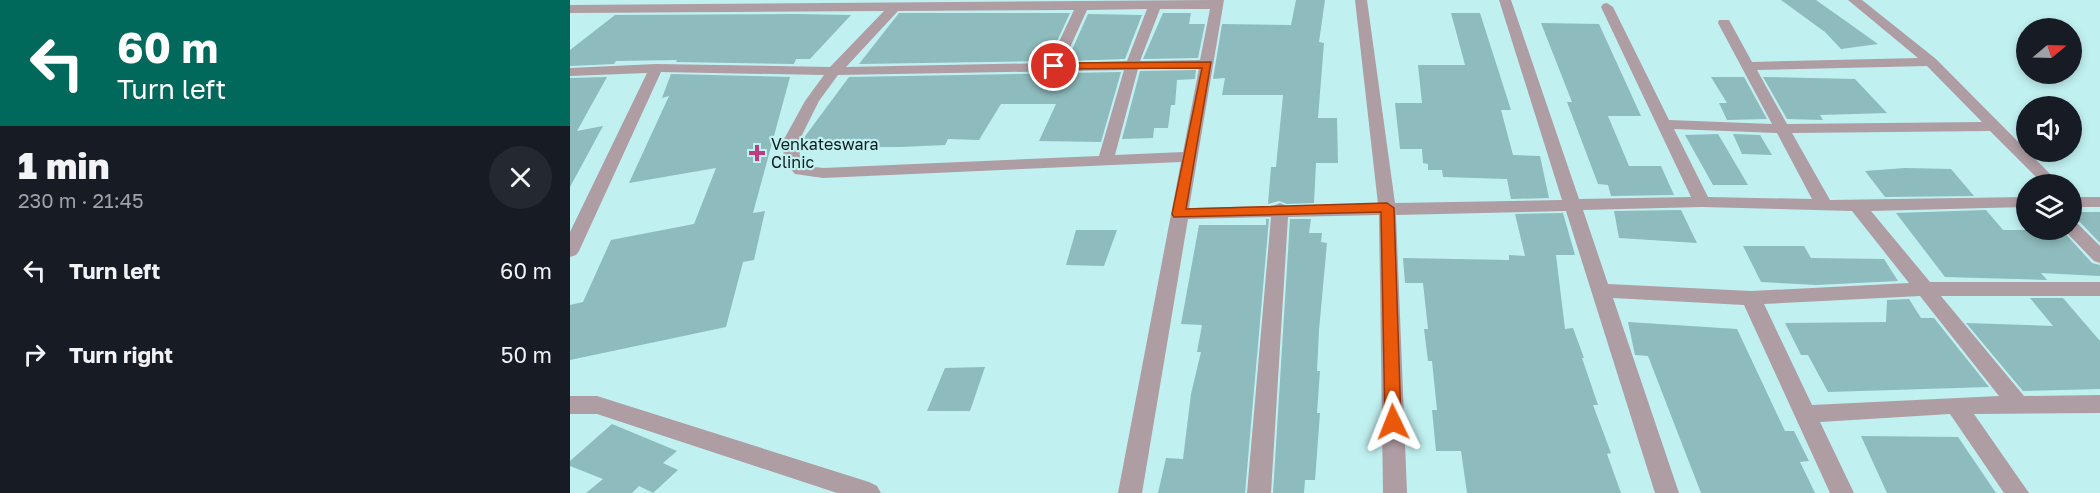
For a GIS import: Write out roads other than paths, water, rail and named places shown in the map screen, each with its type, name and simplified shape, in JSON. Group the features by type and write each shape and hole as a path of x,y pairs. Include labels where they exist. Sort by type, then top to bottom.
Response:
{"street":[{"path":"570,9 594,0"},
{"path":"1361,0 1387,208 1395,493"},
{"path":"1505,0 1667,493"},
{"path":"1854,0 1931,62 2042,174"},
{"path":"570,9 893,9 999,4 1082,7 1218,2 1178,214 1130,493"},
{"path":"1106,161 1132,65 1155,6"},
{"path":"1054,66 1082,7"},
{"path":"1607,7 1702,202"},
{"path":"893,9 834,72 812,101 791,141 792,162 801,170 823,173 1189,157"},
{"path":"1724,23 1824,205"},
{"path":"1746,66 1931,62"},
{"path":"570,72 656,68 834,72 1208,64"},
{"path":"570,251 656,68"},
{"path":"1665,124 1781,129 1993,126"},
{"path":"1178,214 1280,209 1702,202 1857,206 2016,202"},
{"path":"2082,202 2100,202"},
{"path":"1857,206 2019,405"},
{"path":"1259,493 1280,209"},
{"path":"2082,238 2100,257"},
{"path":"1601,291 1751,298 1924,289 2100,289"},
{"path":"1751,298 1842,493"},
{"path":"1806,414 1956,405 2100,404"},
{"path":"570,405 597,405 869,493"},
{"path":"1956,405 2017,493"}],"place":[{"name":"Venkateswara Clinic","path":"757,153"}]}
